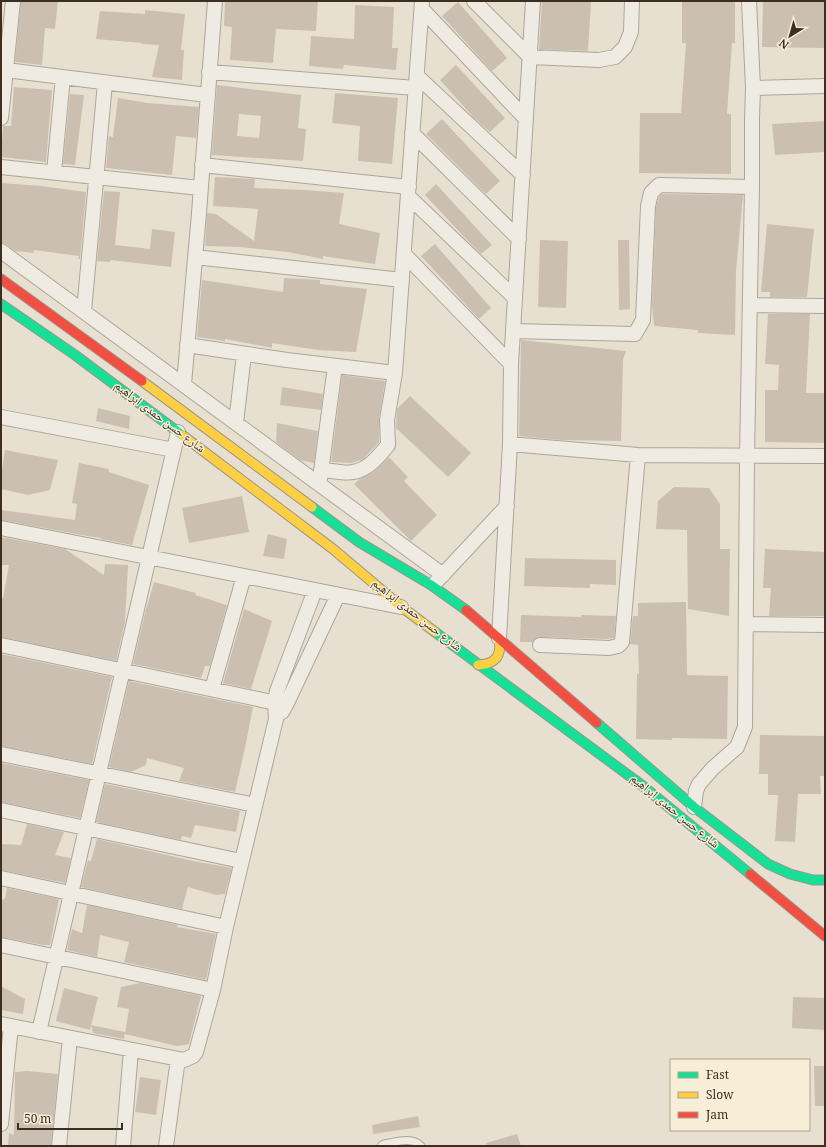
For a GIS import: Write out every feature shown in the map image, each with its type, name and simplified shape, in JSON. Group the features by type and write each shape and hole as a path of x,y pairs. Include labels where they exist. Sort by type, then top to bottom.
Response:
{"main road":[{"name":"شارع حسن حمدى ابراهيم","path":"1,279 85,339 359,542 433,586 457,603 694,807 768,864 790,874 813,880 825,880"},
{"name":"شارع حسن حمدى ابراهيم","path":"1,304 74,355 178,432 333,549 403,608 643,786 825,936"},
{"path":"478,665 487,665 494,661 499,654 501,646 499,638"},
{"path":"643,786 654,772"}],"street":[{"path":"1,118 6,70 6,17 13,1"},
{"path":"184,384 215,1"},
{"path":"474,1 530,57 599,60 615,57 625,47 631,32 632,1"},
{"path":"499,638 510,444 511,364 533,1"},
{"path":"694,807 696,791 699,784 713,768 737,747 745,727 747,456 753,88 749,1"},
{"path":"422,5 526,120"},
{"path":"321,470 353,472 369,466 379,457 388,445 387,420 395,373 422,5"},
{"path":"6,70 207,95"},
{"path":"209,72 416,82 523,174"},
{"path":"54,172 62,77"},
{"path":"84,311 105,82"},
{"path":"753,88 825,86"},
{"path":"412,133 519,239"},
{"path":"202,164 408,191 515,298"},
{"path":"1,166 200,188"},
{"path":"513,331 635,334 643,320 648,206 650,193 659,185 752,186"},
{"path":"1,251 442,575"},
{"path":"404,254 511,364"},
{"path":"195,256 402,280"},
{"path":"750,305 825,306"},
{"path":"187,345 244,354 395,373"},
{"path":"236,423 244,354"},
{"path":"319,484 335,366"},
{"path":"1,416 174,450"},
{"path":"39,1032 178,432"},
{"path":"510,444 638,454 825,456"},
{"path":"540,645 609,648 618,646 622,642 638,454"},
{"path":"433,586 507,506"},
{"path":"1,528 403,608"},
{"path":"212,690 244,576"},
{"path":"280,704 278,691 315,590"},
{"path":"1,1124 6,1025 178,1059 189,1059 196,1052 213,990 241,861 280,704 338,595"},
{"path":"746,624 825,625"},
{"path":"1,645 280,704"},
{"path":"1,754 255,805"},
{"path":"1,810 241,861"},
{"path":"1,878 226,928"},
{"path":"1,945 213,990"},
{"path":"59,1146 70,1038"},
{"path":"123,1146 131,1050"},
{"path":"166,1146 178,1059"}],"lane":[{"path":"381,1146 384,1144 409,1140 416,1141 421,1146"}],"building":[{"path":"21,1 58,1 55,29 45,28 42,65 15,62"},
{"path":"225,1 318,1 316,31 276,29 273,63 230,60 232,27 224,26"},
{"path":"542,1 591,1 588,51 539,49"},
{"path":"682,1 735,1 735,43 732,43 727,114 731,114 731,174 639,173 640,113 681,113 686,43 682,43"},
{"path":"763,1 825,1 825,48 762,47"},
{"path":"458,2 507,58 492,71 442,16"},
{"path":"355,5 394,7 392,48 398,48 396,70 344,65 343,69 309,66 311,36 354,39"},
{"path":"145,10 185,14 181,50 184,50 182,80 152,77 159,45 96,39 100,11 145,14"},
{"path":"456,65 505,118 490,132 474,118 440,80"},
{"path":"217,85 301,95 298,128 306,129 303,161 212,155","holes":["239,114 261,116 259,138 237,136"]},
{"path":"14,87 52,90 46,162 1,157 3,126 11,126"},
{"path":"335,93 398,98 392,164 358,161 360,126 332,123"},
{"path":"70,94 84,95 75,165 63,164"},
{"path":"118,98 147,103 199,107 196,138 176,136 172,175 106,168 109,136 113,137"},
{"path":"442,119 500,181 486,194 426,134"},
{"path":"825,121 825,152 775,155 772,124"},
{"path":"215,177 255,179 254,188 344,193 339,224 380,233 375,264 323,256 323,259 288,252 239,247 205,246 207,213 216,214 254,241 258,209 213,206"},
{"path":"1,183 41,186 86,192 80,259 78,259 79,256 34,250 34,253 15,251 6,244 1,243"},
{"path":"436,184 492,245 481,254 425,195"},
{"path":"104,191 120,192 115,245 150,249 152,229 175,232 171,267 110,260 110,262 97,261"},
{"path":"662,194 743,195 736,272 735,335 698,333 698,330 654,326 652,307 656,207 659,197"},
{"path":"767,224 814,229 807,297 770,297 770,292 761,292"},
{"path":"540,240 568,241 566,308 538,307"},
{"path":"618,240 629,240 630,309 619,310"},
{"path":"435,244 491,308 479,319 421,256"},
{"path":"284,278 320,280 320,284 367,289 356,352 318,350 272,343 272,348 225,339 225,341 197,337 202,280 283,292"},
{"path":"768,314 810,314 806,393 825,393 825,443 765,442 765,390 778,390 779,365 765,364"},
{"path":"521,340 626,351 623,360 621,441 561,440 519,436"},
{"path":"342,375 385,381 379,419 379,442 363,459 352,463 331,462"},
{"path":"282,387 323,394 321,410 280,405"},
{"path":"410,396 471,453 448,477 396,428 397,409"},
{"path":"98,408 130,416 129,429 96,421"},
{"path":"277,423 318,431 314,463 300,460 276,442"},
{"path":"5,450 58,460 50,490 28,495 1,489 1,477"},
{"path":"389,457 408,477 404,481 437,515 411,541 354,484 360,479 374,472"},
{"path":"79,463 109,469 109,472 149,485 132,545 1,520 1,510 75,520 77,504 72,503"},
{"path":"674,487 709,488 720,504 720,549 730,549 729,616 688,609 687,530 656,529 658,501"},
{"path":"242,496 249,532 189,543 182,508"},
{"path":"268,534 287,539 284,559 263,556"},
{"path":"1,537 65,549 104,575 105,564 128,565 125,622 116,661 1,637 1,598 3,598 9,565 1,565"},
{"path":"765,549 825,552 825,616 769,616 771,588 763,588"},
{"path":"525,558 616,560 616,585 590,584 590,588 524,586"},
{"path":"154,582 196,593 195,595 227,605 210,666 205,666 201,678 133,664"},
{"path":"686,602 687,675 728,676 727,739 636,739 637,674 639,674 638,645 630,644 633,616 638,616 638,603"},
{"path":"244,609 272,621 251,689 223,683"},
{"path":"521,615 581,617 581,615 616,616 614,638 540,637 536,638 532,642 520,642"},
{"path":"1,654 112,677 92,764 1,746"},
{"path":"129,681 253,707 235,792 179,781 184,768 147,758 146,765 131,772 109,767"},
{"path":"760,735 825,736 825,776 820,776 821,794 798,794 795,842 775,841 778,795 768,795 768,774 759,774"},
{"path":"1,763 89,780 80,818 1,802"},
{"path":"105,784 240,811 236,832 195,825 191,838 182,836 181,840 96,822"},
{"path":"27,824 64,832 55,855 71,858 65,883 1,870 1,844 21,845"},
{"path":"97,839 193,861 232,868 225,894 216,895 188,887 182,909 81,887 88,860 91,861"},
{"path":"7,888 59,899 50,945 1,937 1,904 2,900 5,898"},
{"path":"87,905 178,925 177,927 216,934 206,980 124,962 129,942 100,935 97,957 67,950 72,929 82,933"},
{"path":"140,983 201,996 189,1044 177,1046 125,1034 129,1009 117,1007 121,987"},
{"path":"1,986 25,999 23,1014 1,1010"},
{"path":"64,988 98,997 90,1030 56,1021"},
{"path":"793,997 825,998 825,1030 792,1028"},
{"path":"91,1025 125,1032 124,1039 93,1033"},
{"path":"814,1066 825,1066 825,1106 815,1106"},
{"path":"27,1071 58,1074 51,1146 8,1146 9,1133 14,1135 15,1072"},
{"path":"140,1077 161,1080 156,1115 135,1112"},
{"path":"418,1116 420,1127 373,1134 372,1125"},
{"path":"517,1134 521,1146 486,1146 486,1143"}],"traffic: fast":[{"path":"1,304 75,355 182,435"},
{"path":"312,507 359,542 431,585 466,610"},
{"path":"435,632 643,786 750,874"},
{"path":"597,723 694,807 768,864 790,874 813,880 825,880"}],"traffic: slow":[{"path":"142,381 312,507"},
{"path":"182,435 333,549 403,608 435,632"},
{"path":"478,665 489,663 496,658 500,650 499,638"}],"traffic: jam":[{"path":"1,279 142,381"},
{"path":"466,610 597,723"},
{"path":"750,874 825,936"}]}
